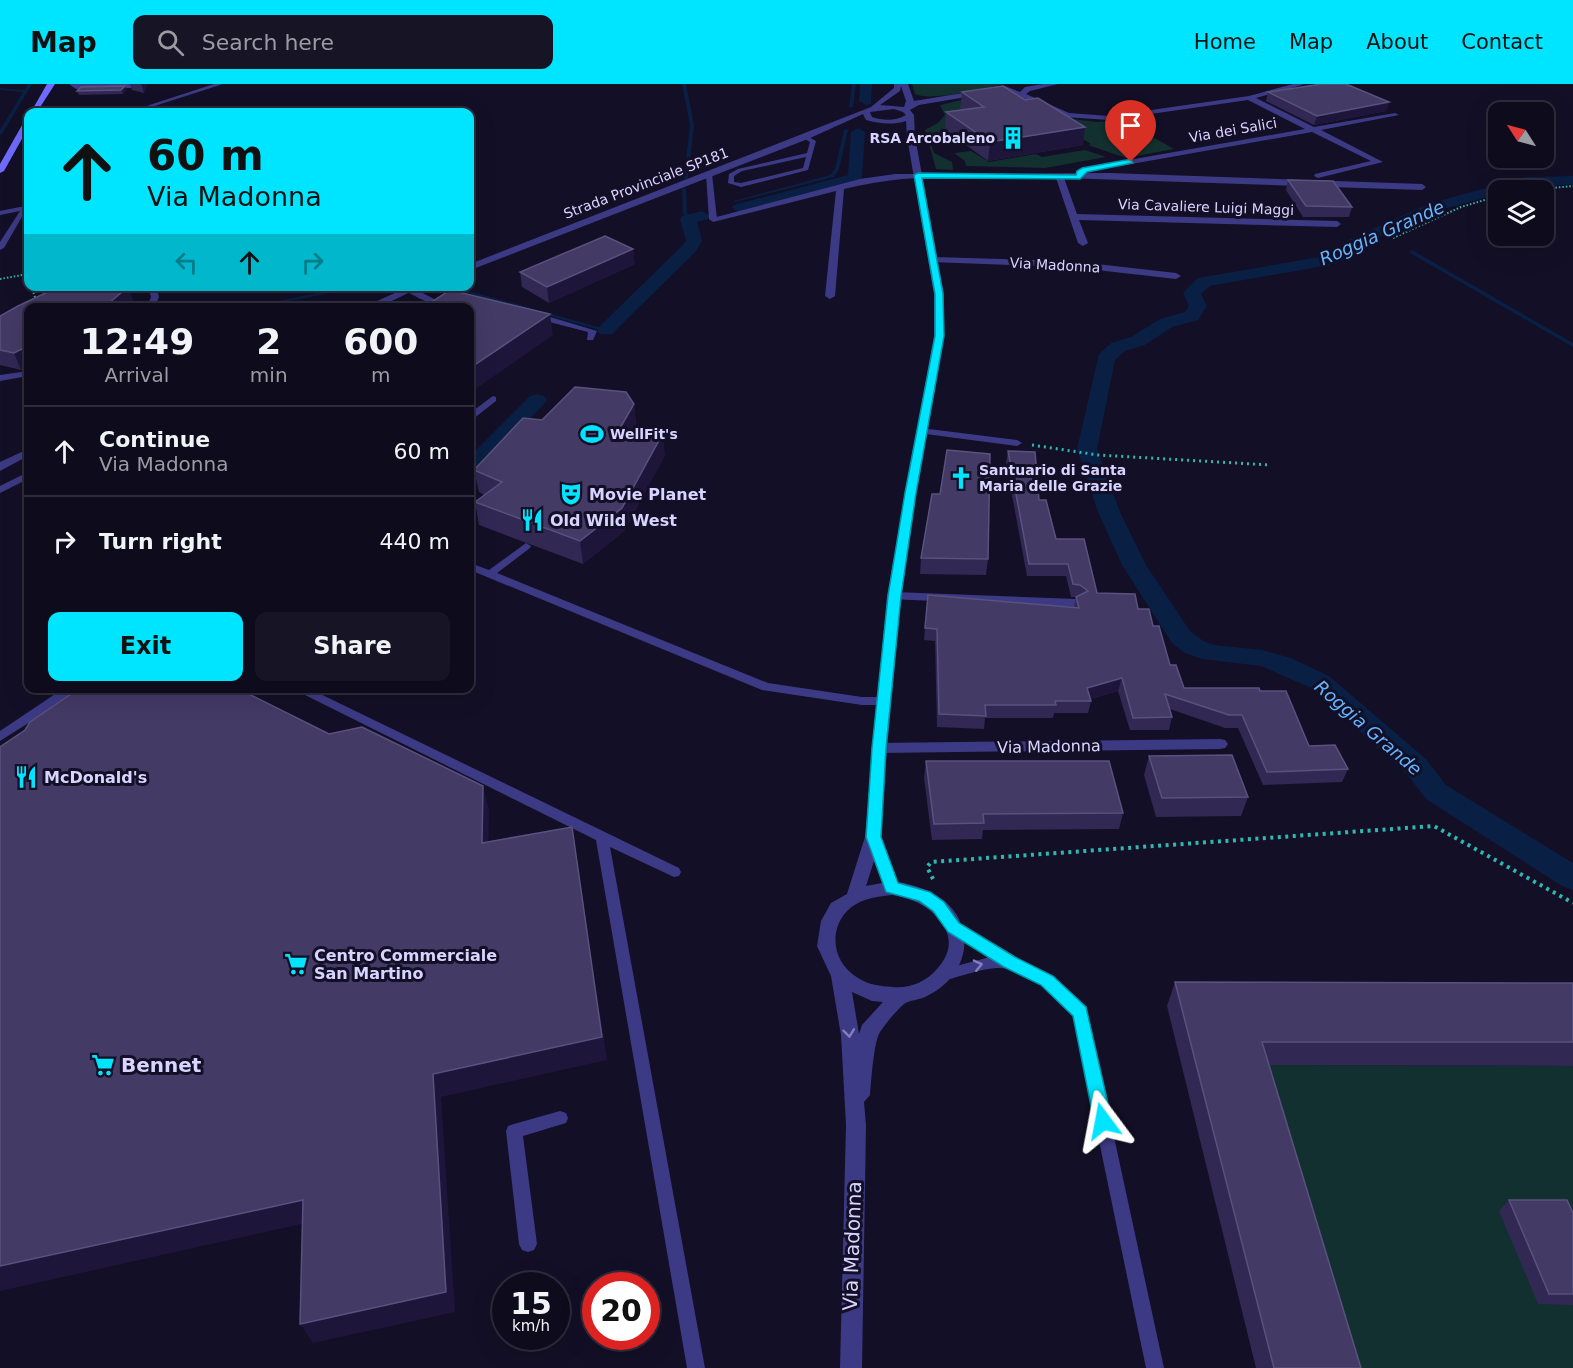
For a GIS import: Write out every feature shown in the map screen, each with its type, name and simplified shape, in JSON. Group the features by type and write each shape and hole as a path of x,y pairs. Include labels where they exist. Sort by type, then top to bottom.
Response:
{"main road":[{"path":"36,108 51,84"},
{"path":"0,171 24,136"}],"street":[{"path":"875,108 878,103 897,90 898,84"},
{"path":"855,895 873,837 894,596 939,336 939,294 910,137 908,114 910,101 904,84"},
{"path":"886,122 908,114 916,103 1021,84 1039,86"},
{"path":"1021,95 1023,91 1054,84"},
{"path":"1005,88 1058,112 1095,118 1122,117 1249,98 1301,84"},
{"path":"908,96 932,101"},
{"path":"1249,98 1379,162 1316,176 1311,182"},
{"path":"875,108 895,107 908,114"},
{"name":"Strada Provinciale SP181","path":"474,265 875,108"},
{"path":"866,112 869,118 874,120"},
{"name":"Via dei Salici","path":"1080,177 1079,173 1085,170 1395,115"},
{"name":"Strada Provinciale SP181","path":"833,126 874,120 886,122"},
{"path":"886,122 902,127 910,137"},
{"path":"713,219 879,178 918,175"},
{"name":"Via Cavaliere Luigi Maggi","path":"918,175 1110,176 1422,187"},
{"path":"1060,177 1083,243"},
{"path":"830,296 840,188"},
{"name":"Via Cavaliere Luigi Maggi","path":"1075,217 1337,224"},
{"name":"Via Madonna","path":"934,260 1070,264 1176,276"},
{"path":"379,303 408,291"},
{"path":"0,467 24,454"},
{"path":"894,596 1076,603"},
{"name":"Via Madonna","path":"879,748 1220,744"},
{"path":"873,837 892,888"},
{"name":"Via Madonna","path":"946,974 926,988 900,996 878,994 857,987 840,975 829,960 824,943 826,926 832,913 855,895 873,889 892,888 909,890 925,897 939,906 954,927"},
{"path":"946,974 955,959 957,943 954,927"},
{"name":"Via Madonna","path":"840,975 850,1035 856,1125 851,1368"},
{"name":"Via Madonna","path":"856,1125 869,1031 900,996"}],"lane":[{"path":"72,84 76,87 131,86"},
{"path":"144,108 220,84"},
{"path":"805,136 813,141 807,169 741,185 731,183 731,175 740,170 810,154"},
{"path":"709,174 713,219"},
{"path":"0,213 24,209"},
{"path":"0,248 24,211"},
{"path":"419,291 435,303 454,299"},
{"path":"528,314 593,331 590,338"},
{"path":"0,378 24,375"},
{"path":"474,414 494,399"},
{"path":"921,431 1017,442"},
{"path":"0,490 24,477"},
{"path":"490,574 526,546"},
{"path":"474,568 766,687 862,701 884,701"},
{"path":"0,737 66,693"},
{"path":"50,722 68,693"},
{"path":"307,693 674,872"},
{"path":"602,837 696,1368"},
{"path":"954,927 1010,962 1047,980 1080,1012 1155,1368"},
{"path":"946,974 993,962 1010,962"},
{"path":"528,1244 514,1131 560,1118"}],"path":[{"path":"1554,188 1573,186"},
{"path":"1393,238 1461,207 1488,199"},
{"path":"0,279 24,275"},
{"path":"1017,442 1098,455 1270,465"},
{"path":"939,906 937,890 927,867 931,862 1434,826 1573,903"}],"green space":[{"path":"912,84 1004,84 958,94 922,96 915,94"},
{"path":"961,100 972,107 959,110 981,124 943,130 955,140 931,145 934,153 952,162 953,170 936,169 925,130 938,123 945,115 940,105"},
{"path":"1042,115 1096,122 1123,120 1174,149 1126,158 1088,145 1091,144"},
{"path":"1085,150 1106,157 1045,168 966,166 965,161 954,153 971,151 989,162 1036,154 1042,157"},
{"path":"1251,1065 1573,1066 1573,1368 1339,1368"}],"building":[{"path":"1322,84 1346,84 1389,102 1317,116 1268,92"},
{"path":"125,86 121,90 77,91 81,87"},
{"path":"1003,86 1025,100 1038,98 1085,127 990,142 946,112 984,107 962,92"},
{"path":"1288,180 1333,181 1352,207 1306,206"},
{"path":"605,236 633,249 547,287 520,272"},
{"path":"50,291 123,291 109,303 24,303"},
{"path":"448,291 454,291 550,314 474,365 474,303 430,303"},
{"path":"24,303 24,348 14,353 0,350 0,316"},
{"path":"575,387 626,392 634,404 620,428 663,433 622,508 580,541 475,502 502,482 474,470 523,418 542,420"},
{"path":"947,450 990,454 988,559 921,558 932,494 940,494"},
{"path":"1008,451 1035,452 1039,500 1046,500 1056,539 1084,539 1097,593 1135,594 1138,609 1149,609 1153,626 1159,626 1170,665 1176,665 1184,688 1259,688 1260,691 1286,691 1309,746 1335,745 1348,769 1267,772 1242,715 1229,715 1165,694 1172,717 1133,718 1122,678 1087,688 1091,701 1055,701 1056,705 985,705 986,716 939,714 937,629 925,628 928,595 1079,608 1076,597 1088,591 1080,585 1073,584 1068,564 1029,564"},
{"name":"Centro Commerciale San Martino","path":"73,693 247,693 329,734 362,727 483,786 482,843 572,827 602,1037 433,1074 446,1292 300,1324 303,1200 0,1266 0,747 25,730 30,722"},
{"path":"1232,755 1248,797 1162,798 1149,756"},
{"path":"926,761 1109,761 1123,813 983,814 984,823 934,824"},
{"path":"1175,982 1573,983 1573,1042 1262,1042 1361,1368 1274,1368"},
{"path":"1509,1200 1567,1200 1573,1213 1573,1294 1549,1294"}],"waterway":[{"path":"0,134 30,84"},
{"path":"684,84 692,125 686,178"},
{"path":"851,107 854,84"},
{"path":"866,84 866,101"},
{"path":"0,89 25,91"},
{"path":"735,201 832,176 837,169 846,130"},
{"path":"740,208 855,178 858,132"},
{"name":"Roggia Grande","path":"1573,180 1526,182 1434,207 1350,245 1344,253 1329,260 1204,282 1192,293 1198,306 1192,316 1166,323 1138,341 1118,347 1106,358 1087,449 1109,512 1134,565 1181,637 1194,647 1211,653 1262,658 1282,664 1320,682 1416,766 1436,792 1573,878"},
{"path":"684,189 685,213 688,219"},
{"path":"606,330 690,248 694,241 688,219 702,216"},
{"path":"1412,252 1573,345"},
{"path":"272,303 336,291"},
{"path":"462,291 606,330"},
{"path":"474,464 537,400"}],"place":[{"name":"RSA Arcobaleno","path":"1013,138"},
{"name":"WellFit's","path":"592,434"},
{"name":"Santuario di Santa Maria delle Grazie","path":"961,478"},
{"name":"Movie Planet","path":"571,494"},
{"name":"Old Wild West","path":"532,520"},
{"name":"McDonald's","path":"26,777"},
{"name":"Centro Commerciale San Martino","path":"296,964"},
{"name":"Bennet","path":"103,1065"}],"route":[{"path":"1103,1121 1080,1012 1047,980 1010,962 954,927 939,906 909,890 892,888 873,837 894,596 910,493 939,336 939,294 918,175 1080,177 1079,173 1085,170 1131,162"}]}
